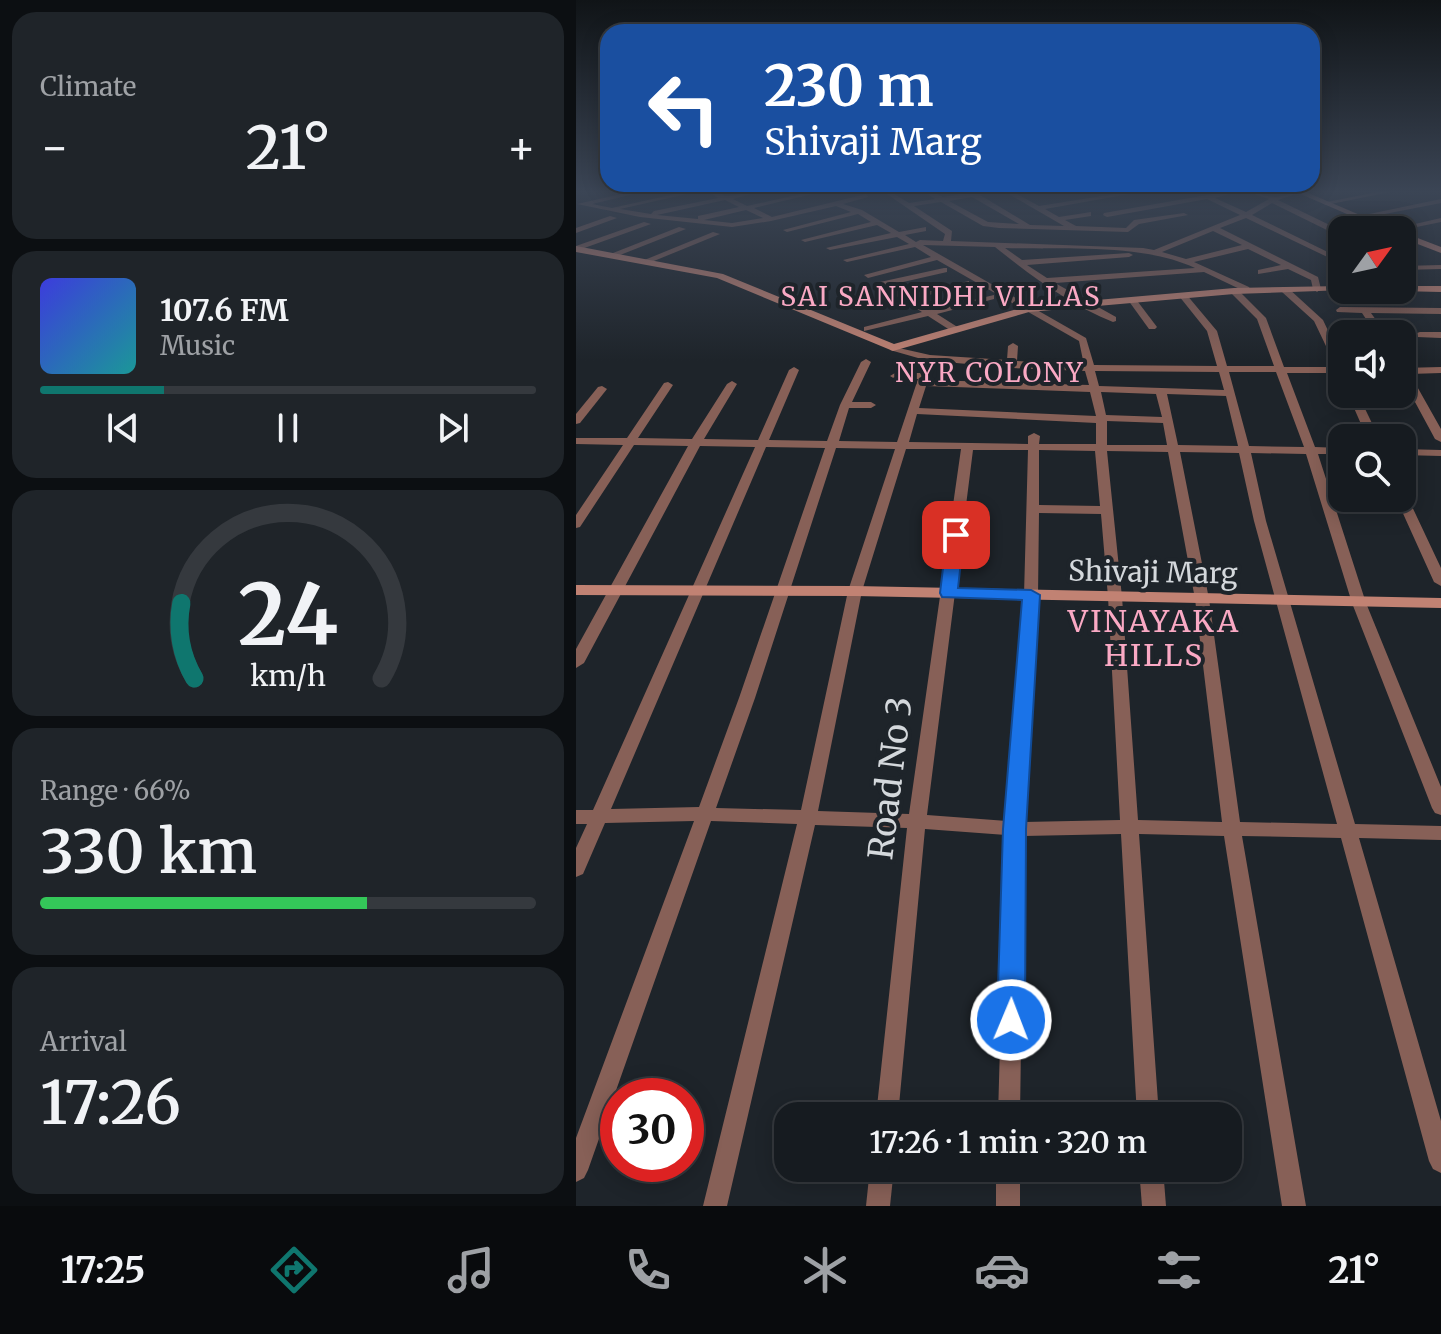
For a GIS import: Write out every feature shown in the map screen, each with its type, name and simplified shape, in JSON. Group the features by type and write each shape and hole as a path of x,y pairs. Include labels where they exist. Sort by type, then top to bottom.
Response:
{"street":[{"path":"612,255 628,248"},
{"path":"646,261 679,248"},
{"path":"847,260 888,248"},
{"path":"929,248 942,263 1083,340 1102,419 1101,450 1115,597 1147,1102"},
{"path":"1001,248 1017,263 1113,319"},
{"path":"1127,248 1186,261 1250,290"},
{"path":"1017,263 1159,253 1169,248"},
{"path":"1186,261 1239,248"},
{"path":"1253,248 1315,279 1317,289"},
{"path":"576,249 720,276 893,348 930,358 1088,368 1328,369"},
{"path":"868,275 942,263"},
{"path":"942,263 883,284 956,330"},
{"path":"1261,272 1288,266"},
{"path":"1418,267 1441,267"},
{"path":"1046,281 1204,270"},
{"path":"905,298 966,283"},
{"path":"893,348 1028,309 1234,291 1328,289"},
{"path":"1416,289 1441,289"},
{"path":"1285,290 1318,320 1328,341"},
{"path":"1234,291 1261,318 1311,451 1359,603 1441,808"},
{"path":"1183,296 1212,331 1345,830 1441,1161"},
{"path":"867,329 991,297"},
{"path":"1132,300 1152,327"},
{"path":"1340,310 1441,311"},
{"path":"1364,310 1371,320"},
{"path":"1420,335 1441,335"},
{"path":"1012,365 1013,346"},
{"path":"715,1206 808,817 855,591 930,358"},
{"path":"576,1170 747,698 780,590 834,446 845,405 866,362"},
{"path":"576,869 794,370"},
{"path":"1416,371 1441,370"},
{"path":"895,376 1095,390 1230,393"},
{"path":"576,663 695,444 732,384"},
{"path":"576,524 668,385"},
{"path":"576,421 602,389"},
{"path":"1161,391 1202,599 1232,829 1294,1206"},
{"path":"1416,394 1441,439"},
{"path":"845,405 871,405"},
{"path":"912,411 1168,420"},
{"path":"576,441 967,449 1034,443 1101,450 1328,451"},
{"path":"1009,1102 1015,829 1031,595 1034,443"},
{"name":"Road No 3","path":"888,1102 917,821 967,449"},
{"path":"1416,452 1441,453"},
{"path":"1033,509 1106,510"},
{"path":"1408,512 1441,582"},
{"name":"Shivaji Marg","path":"576,590 855,591 1441,603"},
{"path":"576,817 703,814 917,821 1015,829 1129,827 1441,833"},
{"path":"878,1206 881,1182"},
{"path":"1008,1182 1008,1206"},
{"path":"1152,1182 1154,1206"}],"district":[{"name":"SAI SANNIDHI VILLAS","path":"941,297"},
{"name":"NYR COLONY","path":"990,373"},
{"name":"VINAYAKA HILLS","path":"1154,639"}],"route":[{"path":"956,535 949,593 1031,595 1015,829 1011,1020"}]}
